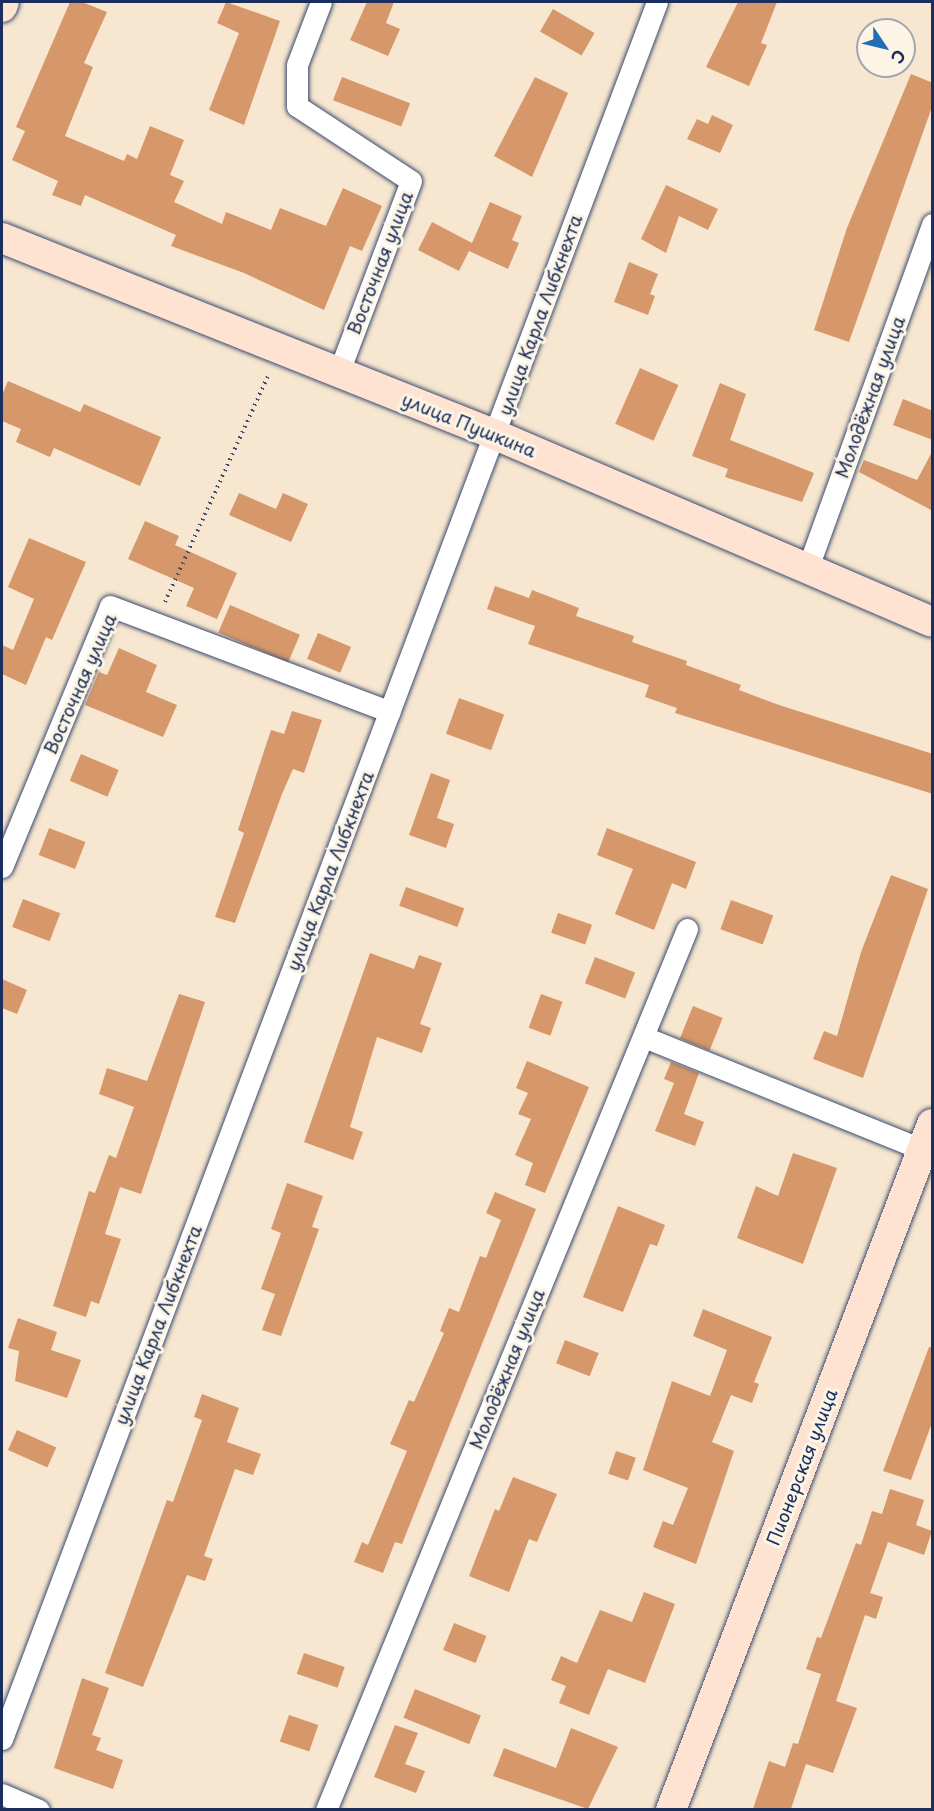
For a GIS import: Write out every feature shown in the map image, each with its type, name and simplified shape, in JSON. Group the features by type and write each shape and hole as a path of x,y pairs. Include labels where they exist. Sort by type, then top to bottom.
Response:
{"street":[{"path":"2,8 4,2"},
{"name":"Восточная улица","path":"321,2 297,64 297,106 411,181 339,372"},
{"name":"улица Карла Либкнехта","path":"2,1739 496,435 657,2"},
{"name":"Молодёжная улица","path":"807,570 933,224"},
{"name":"улица Пушкина","path":"2,238 496,435 933,622"},
{"name":"Восточная улица","path":"2,867 110,606 390,712"},
{"name":"Молодёжная улица","path":"326,1809 687,928"},
{"path":"644,1037 928,1137"},
{"name":"Пионерская улица","path":"671,1809 928,1137"},
{"path":"2,1794 39,1809"}],"path":[{"path":"156,622 281,349"}],"building":[{"path":"70,2 82,2 107,12 84,63 93,67 65,136 124,161 127,154 137,159 150,126 184,140 170,175 184,181 174,202 222,224 226,212 271,230 280,208 326,226 343,188 382,206 362,251 350,246 324,310 244,273 171,246 176,235 85,195 81,206 52,195 58,181 12,160 25,131 16,127"},
{"path":"226,2 280,21 244,125 209,110 239,33 217,23"},
{"path":"367,2 394,2 386,23 400,29 388,56 350,40"},
{"path":"738,2 777,2 761,43 767,45 749,86 706,67"},
{"path":"553,9 595,33 582,56 540,32"},
{"path":"916,76 933,83 933,104 849,342 814,330 847,228 909,78 916,78"},
{"path":"342,77 410,103 401,127 333,100"},
{"path":"535,77 568,93 532,177 494,156"},
{"path":"712,115 733,125 720,153 687,139 697,119 708,124"},
{"path":"666,185 718,209 708,230 679,216 666,253 641,239"},
{"path":"490,202 522,216 512,240 519,243 508,269 469,251 459,271 418,250 432,222 472,243"},
{"path":"629,262 658,274 650,294 655,296 648,315 614,302"},
{"path":"640,368 678,385 654,441 615,424"},
{"path":"8,381 80,412 84,404 161,437 140,486 54,448 50,457 16,442 21,429 2,421 2,395"},
{"path":"720,383 746,394 730,440 814,473 802,502 725,477 728,469 692,456"},
{"path":"903,399 933,411 933,440 893,425"},
{"path":"933,450 933,511 859,472 864,460 917,480"},
{"path":"239,493 276,509 283,493 308,504 291,542 229,515"},
{"path":"145,521 179,536 175,545 237,573 217,619 186,606 194,588 128,559"},
{"path":"29,538 86,562 52,640 46,637 26,685 2,674 2,645 13,650 34,599 8,587"},
{"path":"495,586 529,598 532,590 579,608 576,616 634,636 632,642 687,661 686,665 741,685 739,690 933,754 933,794 675,713 677,708 645,697 649,685 528,644 535,626 487,609"},
{"path":"230,605 300,635 288,662 218,633"},
{"path":"318,633 351,647 340,673 307,659"},
{"path":"119,648 157,665 146,692 177,705 163,737 85,705 99,672 107,675"},
{"path":"459,698 504,714 491,750 446,734"},
{"path":"292,711 322,720 304,773 293,769 235,923 215,917 244,833 238,830 271,730 284,734"},
{"path":"81,754 119,770 107,797 70,781"},
{"path":"431,773 450,780 437,818 454,824 446,848 409,835"},
{"path":"49,828 85,842 75,869 39,855"},
{"path":"607,828 696,862 686,889 672,883 654,930 615,914 633,869 597,855"},
{"path":"891,875 928,889 863,1078 813,1059 824,1031 837,1036 861,952"},
{"path":"406,887 464,908 457,927 399,906"},
{"path":"23,899 60,913 50,941 12,927"},
{"path":"731,900 773,915 763,945 720,929"},
{"path":"558,913 592,925 585,945 551,933"},
{"path":"370,953 414,969 419,955 442,963 420,1024 431,1028 422,1053 377,1037 350,1127 363,1132 353,1160 304,1142"},
{"path":"595,957 635,972 625,999 585,983"},
{"path":"2,979 27,990 17,1014 2,1008"},
{"path":"179,994 205,1002 141,1194 120,1187 105,1234 121,1239 99,1304 91,1301 86,1317 53,1306 89,1191 95,1193 109,1155 116,1158 134,1107 99,1094 107,1068 147,1081"},
{"path":"541,994 563,1002 550,1036 529,1028"},
{"path":"693,1006 723,1018 710,1050 680,1038"},
{"path":"527,1061 589,1087 545,1193 525,1185 533,1163 515,1155 531,1119 518,1114 528,1093 516,1088"},
{"path":"671,1062 699,1073 684,1114 704,1122 695,1146 655,1131 674,1083 664,1079"},
{"path":"793,1153 837,1168 803,1264 737,1238 756,1186 778,1196"},
{"path":"287,1183 323,1196 312,1227 319,1229 281,1336 262,1330 275,1294 261,1289 281,1233 271,1229"},
{"path":"495,1192 536,1209 402,1544 395,1542 383,1573 354,1562 362,1542 368,1545 407,1451 390,1444 409,1400 414,1402 444,1333 440,1331 449,1308 459,1312 480,1256 486,1258 501,1220 486,1213"},
{"path":"618,1206 665,1225 657,1246 650,1244 623,1312 583,1297"},
{"path":"703,1309 772,1337 754,1382 759,1384 752,1403 731,1395 712,1442 734,1451 696,1564 653,1547 663,1521 673,1525 688,1488 643,1470 672,1381 710,1396 727,1350 693,1336"},
{"path":"18,1318 57,1332 51,1350 81,1360 67,1398 15,1381 19,1351 8,1348"},
{"path":"565,1340 599,1353 590,1376 556,1363"},
{"path":"929,1347 933,1347 933,1420 911,1480 883,1471"},
{"path":"202,1394 239,1408 227,1442 261,1454 253,1475 235,1469 204,1556 213,1559 205,1581 187,1575 143,1687 105,1673 167,1500 173,1502 202,1420 194,1417"},
{"path":"17,1430 56,1447 47,1468 8,1450"},
{"path":"616,1451 636,1458 628,1481 608,1474"},
{"path":"513,1477 557,1494 537,1542 529,1539 509,1592 469,1576 495,1509 499,1511"},
{"path":"890,1489 924,1500 916,1525 932,1531 924,1555 888,1542 870,1593 883,1597 876,1619 865,1615 836,1701 857,1708 833,1773 806,1764 791,1809 753,1809 769,1761 785,1767 793,1743 798,1744 821,1674 806,1669 817,1637 821,1638 856,1543 861,1545 872,1511 882,1514"},
{"path":"644,1592 675,1604 645,1683 608,1669 589,1715 559,1703 566,1686 551,1680 561,1656 577,1663 600,1610 632,1622"},
{"path":"454,1623 486,1636 476,1663 443,1650"},
{"path":"304,1653 345,1667 337,1688 297,1674"},
{"path":"82,1678 109,1688 92,1735 101,1738 96,1750 123,1760 113,1789 54,1768"},
{"path":"415,1689 481,1716 469,1744 403,1718"},
{"path":"289,1715 318,1725 309,1752 280,1741"},
{"path":"395,1725 418,1733 405,1764 425,1771 416,1793 374,1777"},
{"path":"571,1728 618,1747 588,1809 493,1776 504,1748 556,1768"}]}
